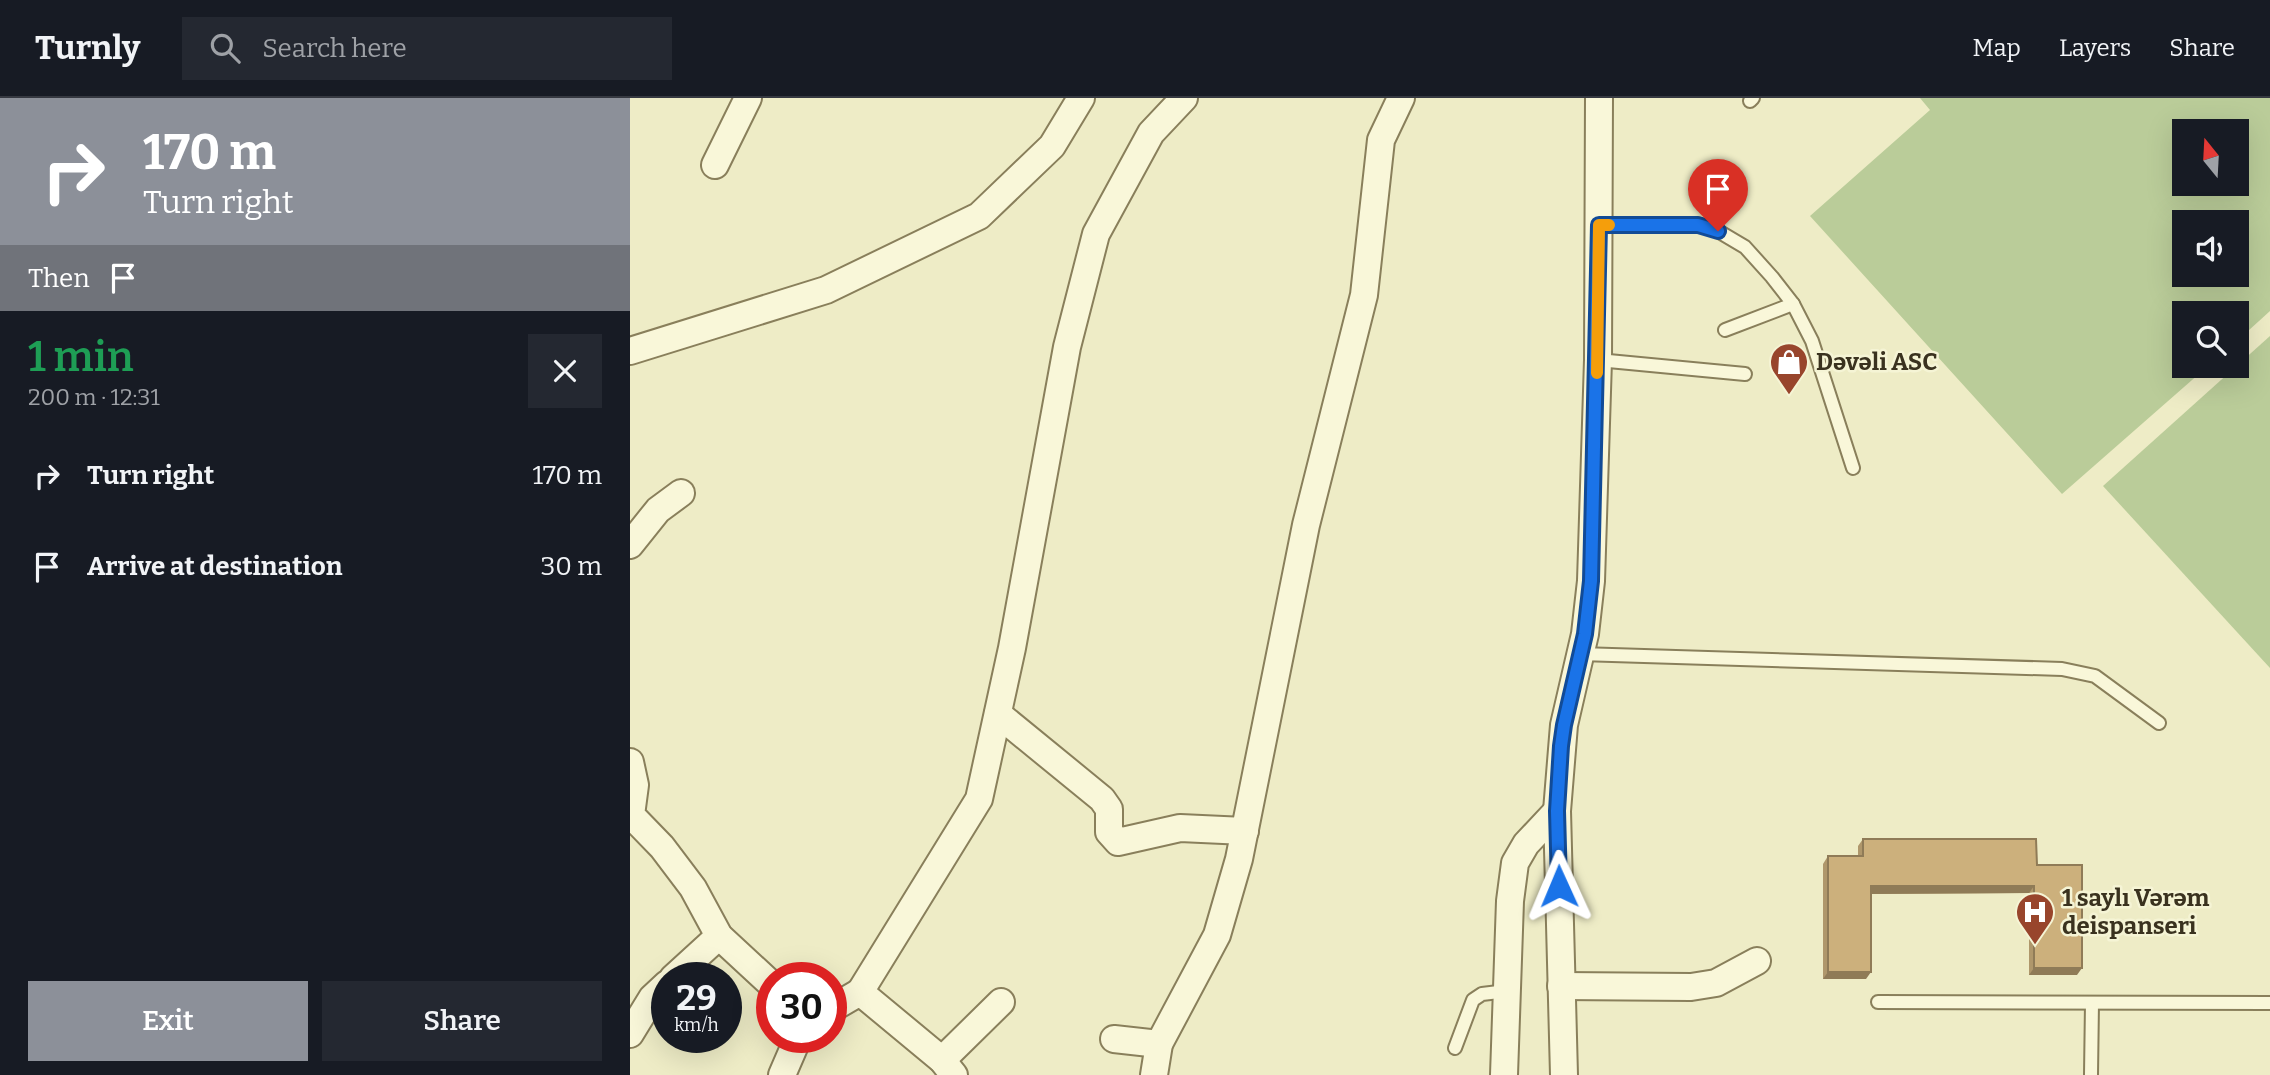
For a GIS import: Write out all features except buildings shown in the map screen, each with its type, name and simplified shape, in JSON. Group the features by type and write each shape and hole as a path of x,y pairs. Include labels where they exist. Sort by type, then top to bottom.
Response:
{"street":[{"path":"715,165 748,98"},
{"path":"630,351 826,290 979,216 1052,146 1081,98"},
{"path":"847,1000 860,992 979,799 1012,648 1067,347 1096,234 1151,133 1184,98"},
{"path":"1154,1075 1159,1044 1217,935 1239,859 1306,525 1364,295 1381,140 1401,98"},
{"path":"1564,1075 1557,811 1564,725 1589,611 1591,581 1598,360 1599,98"},
{"path":"630,545 658,510 681,493"},
{"path":"998,714 1102,799 1109,809 1109,832 1118,842 1180,828 1245,831"},
{"path":"630,762 635,785 630,816 662,847 693,888 719,936 756,970"},
{"path":"1504,1075 1510,901 1515,863 1525,844 1557,811"},
{"path":"691,962 719,936"},
{"path":"1561,986 1691,987 1716,983 1757,961"},
{"path":"860,992 948,1067 1001,1002"},
{"path":"630,1034 651,1000"},
{"path":"1114,1039 1159,1044"},
{"path":"782,1075 792,1053"}],"lane":[{"path":"1599,225 1698,225 1718,231 1745,247 1793,304 1812,341 1853,468"},
{"path":"1725,330 1793,304"},
{"path":"1598,360 1745,374"},
{"path":"1580,654 2062,669 2095,676 2159,723"},
{"path":"1455,1048 1473,1000 1482,994 1507,991"},
{"path":"1878,1002 2270,1003"},
{"path":"2091,1075 2092,1003"}],"green space":[{"path":"1920,98 2270,98 2270,311 2249,330 2249,301 2172,301 2172,378 2194,378 2062,494 1810,216 1930,110"},
{"path":"2270,336 2270,668 2103,486 2223,378 2249,378 2249,355"}],"slow traffic":[{"path":"1597,373 1599,225 1609,225"}],"place":[{"name":"Dəvəli ASC","path":"1789,396"},
{"name":"1 saylı Vərəm deispanseri","path":"2035,946"}],"route":[{"path":"1559,886 1557,811 1561,746 1585,634 1591,581 1599,225 1698,225 1718,231"}]}
